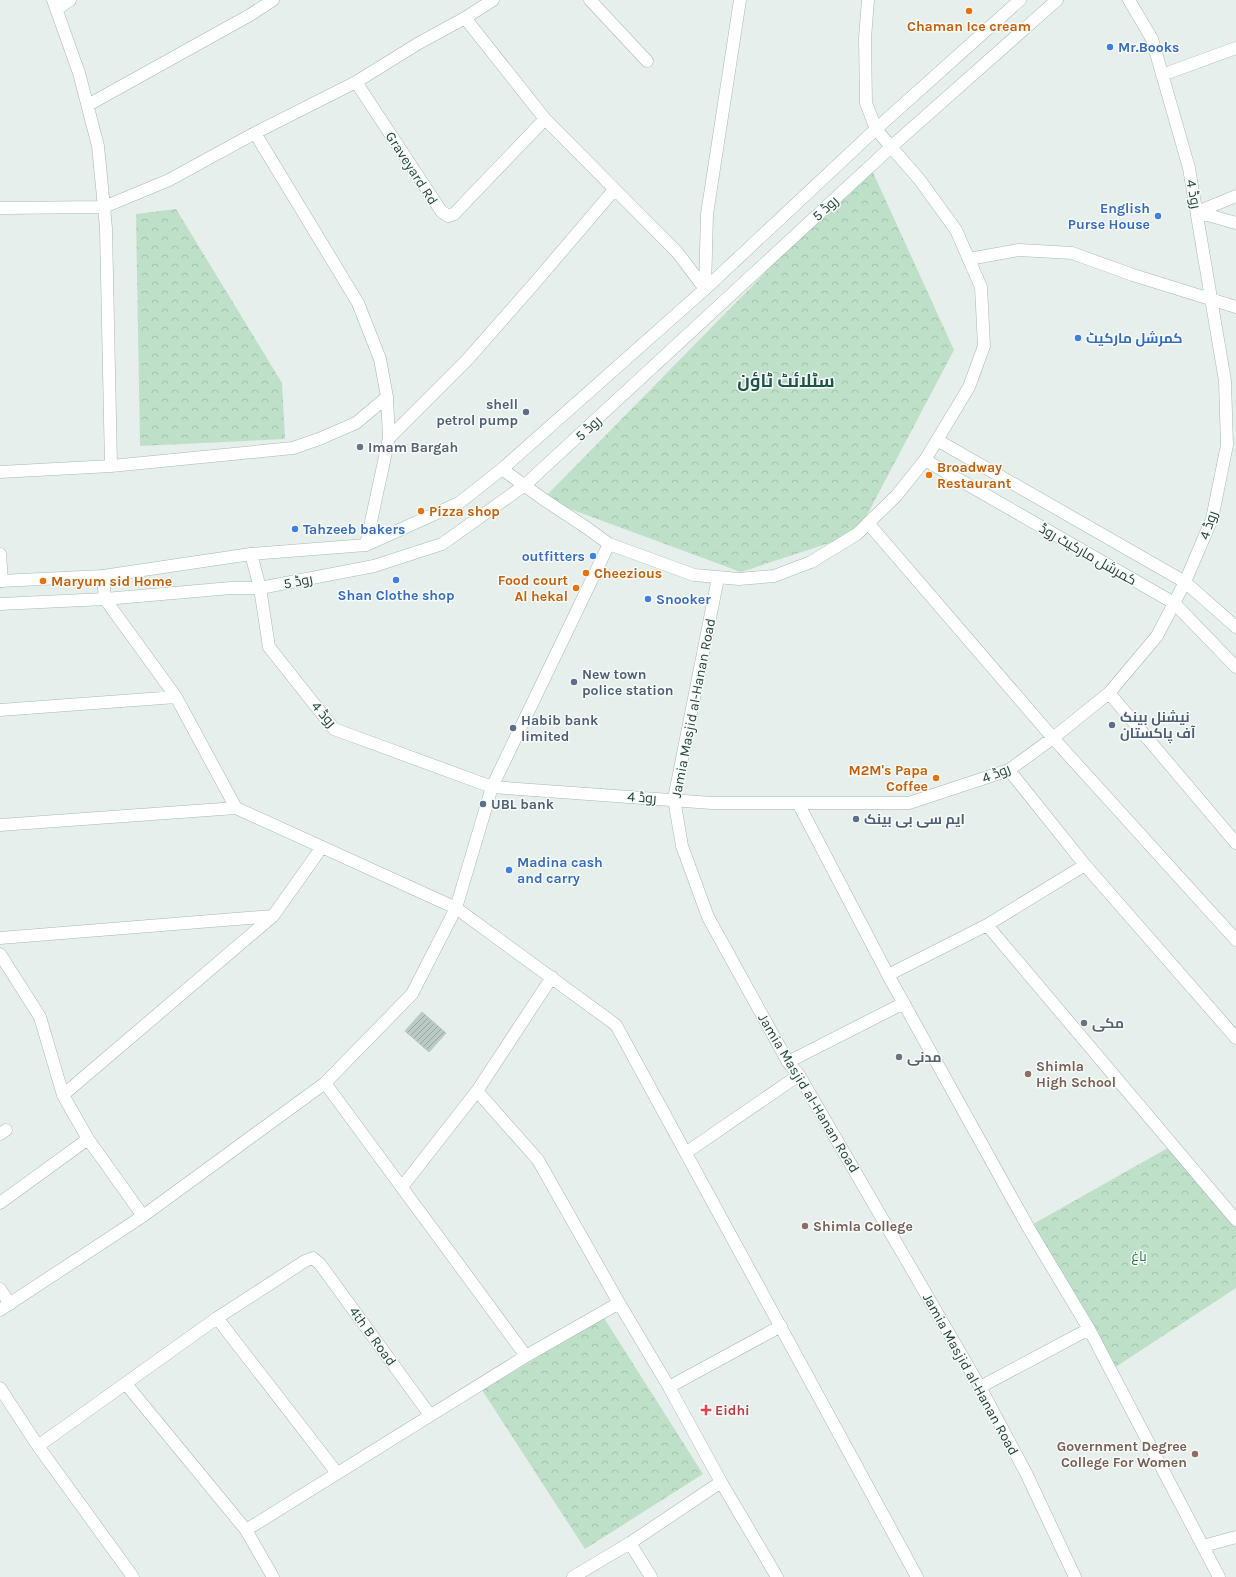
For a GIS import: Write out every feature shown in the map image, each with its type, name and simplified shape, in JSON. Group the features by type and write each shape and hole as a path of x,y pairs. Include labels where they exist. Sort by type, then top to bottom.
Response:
{"street":[{"path":"70,0 55,5 79,73 98,146 106,228 112,466"},
{"path":"88,105 273,0"},
{"path":"0,208 104,207 169,180 255,133 356,82 493,0"},
{"path":"590,0 647,61"},
{"path":"705,289 707,214 740,0"},
{"path":"502,469 609,544 694,575 739,579 774,576 811,562 857,534 896,496 925,460 969,387 984,346 982,287 956,230 919,179 876,129 866,103 865,38 868,0"},
{"name":"روڈ 5","path":"1,581 103,576 251,554 366,545 459,503 502,469 705,289 876,129 1020,0"},
{"name":"روڈ 5","path":"0,604 105,599 231,588 260,588 374,566 442,544 525,486 891,148 1057,0"},
{"name":"روڈ 4","path":"251,554 260,588 269,647 334,729 492,787 674,799 712,803 909,803 1009,770 1053,738 1108,693 1157,636 1185,582 1212,519 1227,446 1225,381 1189,168 1152,39 1129,0"},
{"path":"465,18 545,119 677,252 705,289"},
{"path":"1162,75 1236,48"},
{"name":"Graveyard Rd","path":"356,82 441,211 448,216 454,214 545,119"},
{"path":"255,133 358,303 380,359 387,397 389,438 366,545"},
{"path":"389,438 467,360 534,285 614,190"},
{"path":"1197,212 1236,196"},
{"path":"1197,212 1236,223"},
{"path":"969,259 1019,250 1072,253 1133,275 1236,308"},
{"path":"0,472 112,466 293,448 319,439 356,423 387,397"},
{"name":"کمرشل مارکیٹ روڈ","path":"937,440 1185,582 1236,627"},
{"name":"کمرشل مارکیٹ روڈ","path":"925,460 1174,603 1236,667"},
{"path":"868,523 1053,738 1236,940"},
{"path":"0,1289 5,1307 144,1216 325,1083 412,994 456,908 492,787 609,544"},
{"path":"0,554 1,581"},
{"path":"103,576 105,599 176,697 236,808"},
{"name":"Jamia Masjid al-Hanan Road","path":"718,578 674,799 682,846 708,917 788,1062 799,1074 980,1387 1026,1473 1074,1577"},
{"path":"1108,693 1236,843"},
{"path":"0,710 176,697"},
{"path":"1009,770 1085,865 1236,1038"},
{"path":"798,803 888,975 1028,1227 1089,1329 1219,1577"},
{"path":"0,825 236,808 456,908 616,1024 917,1577"},
{"path":"63,1095 273,916 322,847"},
{"path":"888,975 987,925 1085,865"},
{"path":"0,938 273,916"},
{"path":"987,925 1236,1220"},
{"path":"2,960 40,1017 63,1095 88,1139 144,1216"},
{"path":"402,1188 477,1091 552,977"},
{"path":"788,1062 904,1003"},
{"path":"687,1152 799,1074"},
{"path":"325,1083 526,1356"},
{"path":"477,1091 538,1160 619,1303 669,1387 721,1482 777,1577"},
{"path":"0,1203 88,1139"},
{"name":"4th B Road","path":"217,1318 304,1261 313,1258 320,1264 430,1416"},
{"path":"246,1530 526,1356 619,1303"},
{"path":"38,1446 217,1318 337,1473"},
{"path":"669,1387 781,1326"},
{"path":"980,1387 1089,1329"},
{"path":"126,1384 246,1530 273,1577"},
{"path":"0,1388 38,1446 133,1577"},
{"path":"574,1577 630,1543 721,1482"},
{"path":"1203,1546 1236,1537"},
{"path":"630,1543 651,1577"}],"green space":[{"path":"870,166 954,350 857,534 741,572 543,499"},
{"path":"176,209 282,383 285,439 140,446 136,214"},
{"name":"باغ","path":"1173,1145 1236,1220 1236,1288 1111,1370 1028,1227"},
{"path":"604,1318 703,1474 585,1549 482,1390"}],"building":[{"path":"422,1012 446,1033 429,1052 405,1031"}],"place":[{"name":"Chaman Ice cream","path":"969,11"},
{"name":"Mr.Books","path":"1110,47"},
{"name":"English Purse House","path":"1158,216"},
{"name":"کمرشل مارکیٹ","path":"1078,338"},
{"name":"shell petrol pump","path":"526,412"},
{"name":"Imam Bargah","path":"360,447"},
{"name":"Broadway Restaurant","path":"929,475"},
{"name":"Pizza shop","path":"421,511"},
{"name":"Tahzeeb bakers","path":"295,529"},
{"name":"outfitters","path":"593,556"},
{"name":"Cheezious","path":"586,573"},
{"name":"Shan Clothe shop","path":"396,580"},
{"name":"Maryum sid Home","path":"43,581"},
{"name":"Food court Al hekal","path":"576,588"},
{"name":"Snooker","path":"648,599"},
{"name":"New town police station","path":"574,682"},
{"name":"نیشنل بینک آف پاکستان","path":"1112,725"},
{"name":"Habib bank limited","path":"513,728"},
{"name":"M2M's Papa Coffee","path":"936,778"},
{"name":"UBL bank","path":"483,804"},
{"name":"ایم سی بی بینک","path":"856,819"},
{"name":"Madina cash and carry","path":"509,870"},
{"name":"مکی","path":"1084,1023"},
{"name":"مدنی","path":"899,1057"},
{"name":"Shimla High School","path":"1028,1074"},
{"name":"Shimla College","path":"805,1226"},
{"name":"Eidhi","path":"706,1410"},
{"name":"Government Degree College For Women","path":"1195,1454"}],"district":[{"name":"سٹلائٹ ٹاؤن","path":"786,381"}]}
